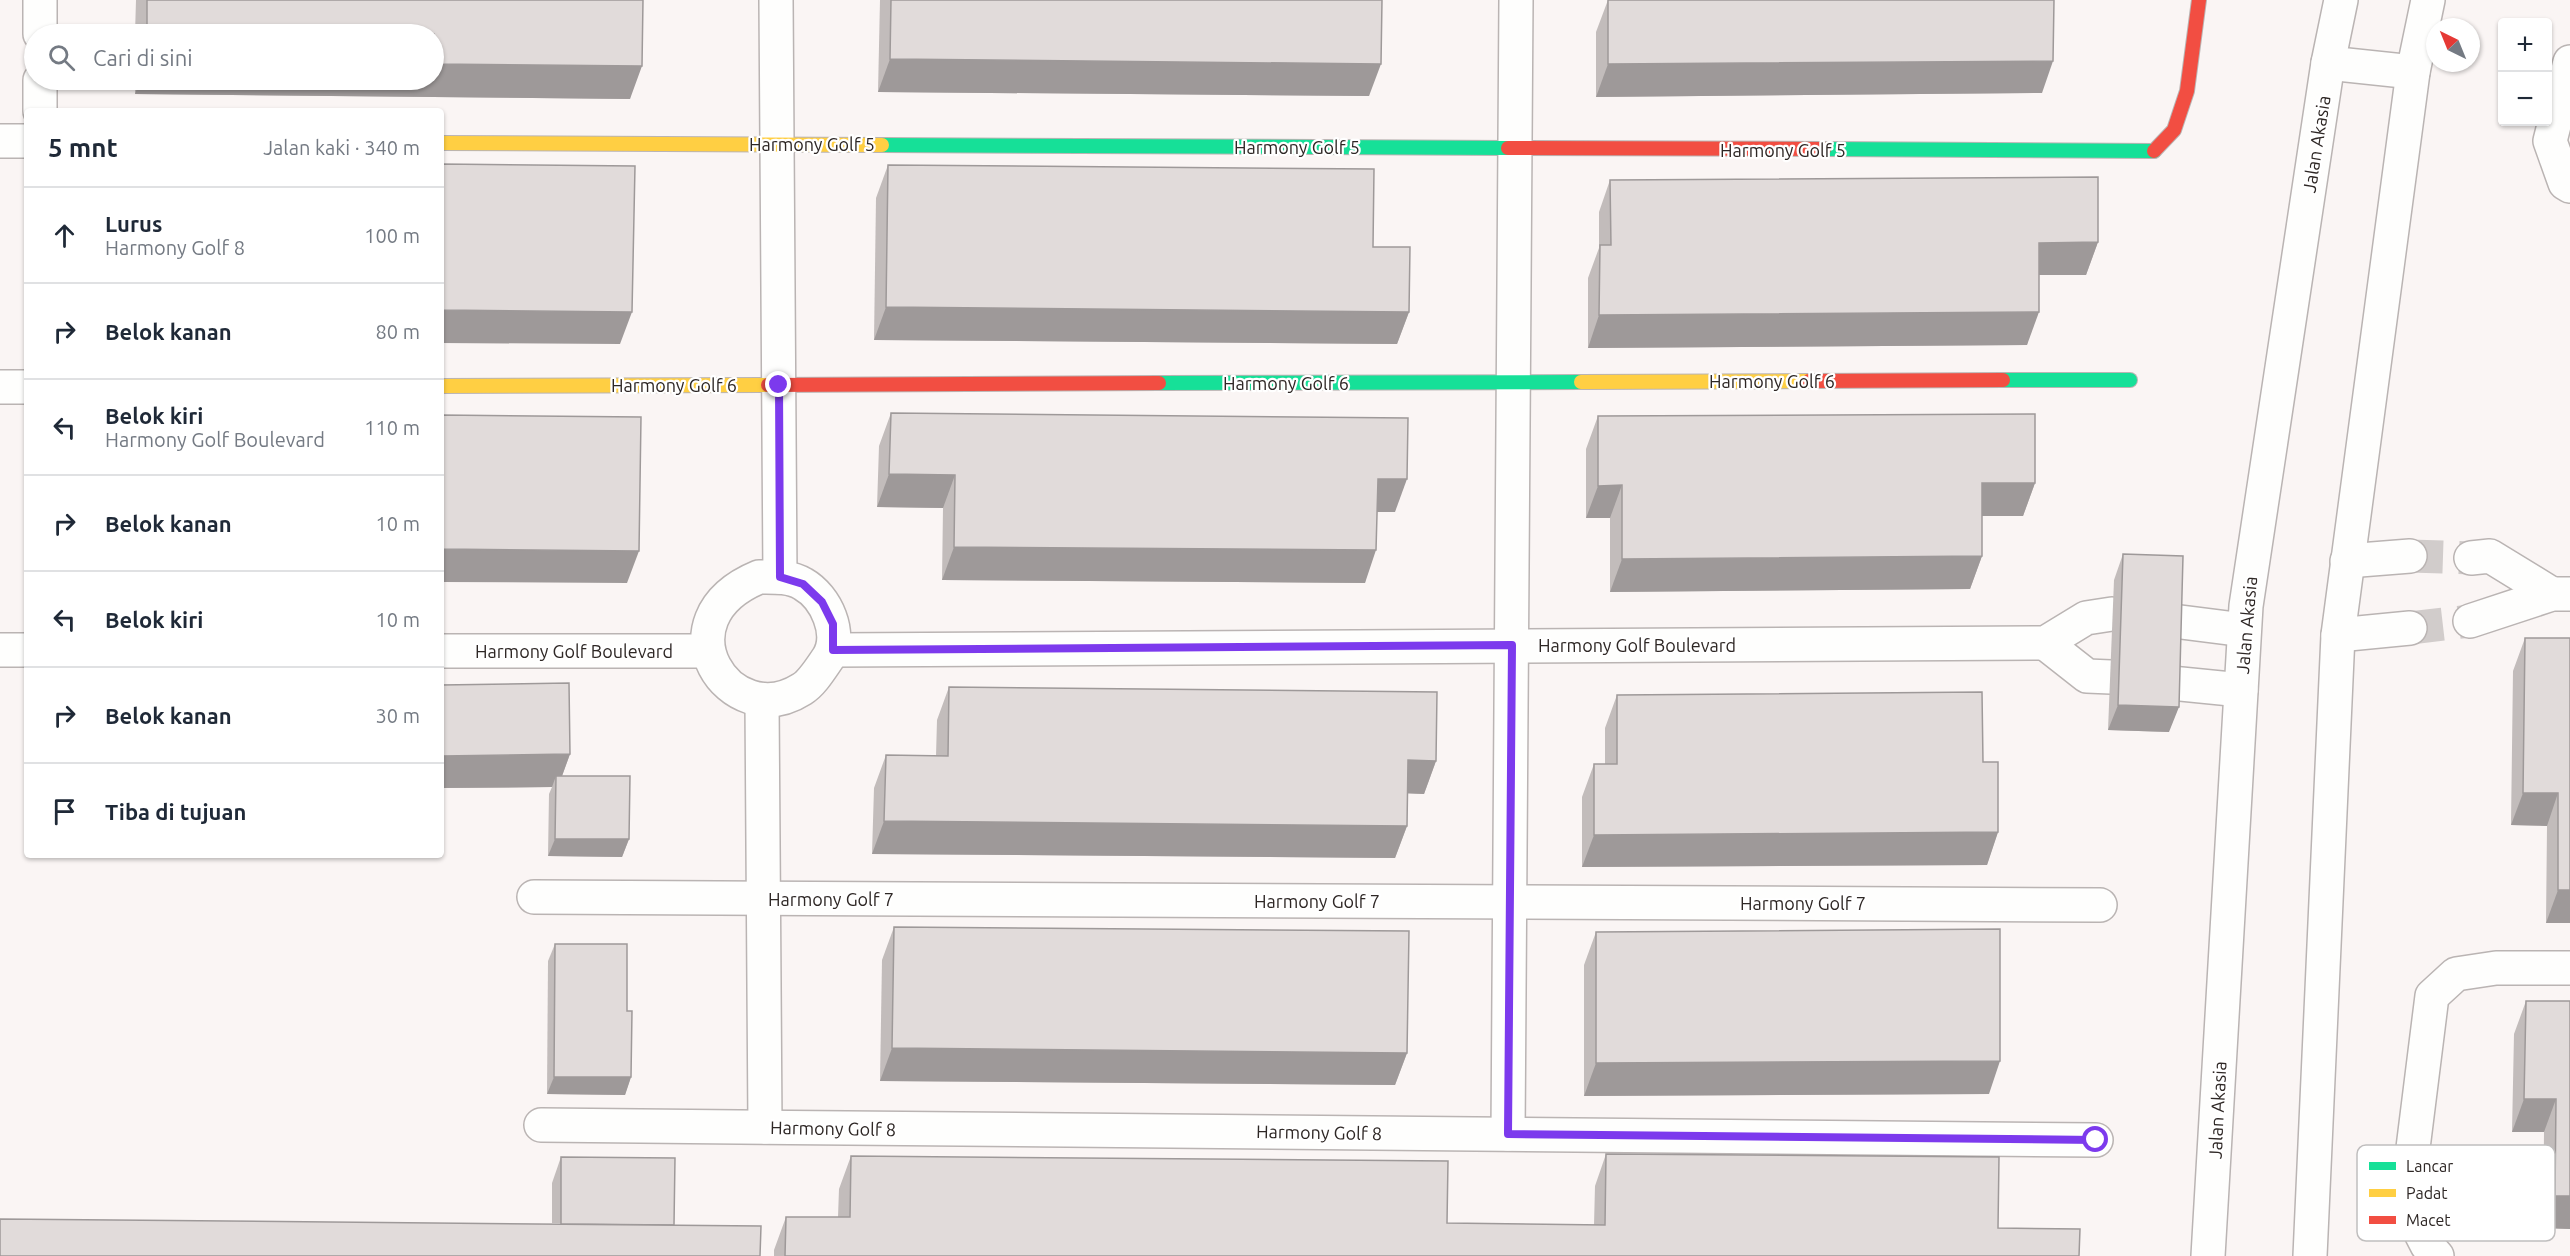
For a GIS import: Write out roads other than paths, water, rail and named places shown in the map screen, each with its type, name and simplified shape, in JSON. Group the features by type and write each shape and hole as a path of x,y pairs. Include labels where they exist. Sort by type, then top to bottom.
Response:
{"street":[{"path":"40,0 40,24"},
{"path":"776,0 780,577"},
{"path":"1508,1134 1516,0"},
{"name":"Harmony Golf 5","path":"444,142 2154,152 2174,130 2187,91 2199,0"},
{"name":"Jalan Akasia","path":"2208,1256 2246,606 2328,63 2341,0"},
{"path":"2310,1256 2338,635 2414,72 2428,0"},
{"path":"2568,185 2550,141 2570,62"},
{"path":"2328,63 2414,72"},
{"path":"40,90 40,108"},
{"path":"0,141 24,141"},
{"name":"Harmony Golf 6","path":"444,386 2130,380"},
{"path":"0,387 24,387"},
{"path":"2347,561 2410,556"},
{"path":"2471,558 2490,556 2561,594"},
{"path":"759,577 780,577 803,584 822,602 833,624 833,650 803,689 784,698 762,701 740,694 725,680 707,651 707,630 713,612 725,596 741,584 759,577"},
{"path":"2470,621 2561,594"},
{"path":"2111,676 2087,676 2045,643 2086,618 2112,614"},
{"path":"2173,621 2244,630"},
{"path":"2338,635 2410,628"},
{"name":"Harmony Golf Boulevard","path":"833,650 2045,643"},
{"path":"0,650 24,650"},
{"name":"Harmony Golf Boulevard","path":"444,651 707,651"},
{"path":"2171,683 2241,690"},
{"path":"762,701 765,1127"},
{"name":"Harmony Golf 7","path":"534,897 2100,905"},
{"path":"2413,1145 2432,996 2456,974 2496,968 2570,968"},
{"name":"Harmony Golf 8","path":"541,1125 2096,1140"}],"tunnel":[{"path":"2410,556 2471,558"},
{"path":"2410,628 2470,621"}]}
